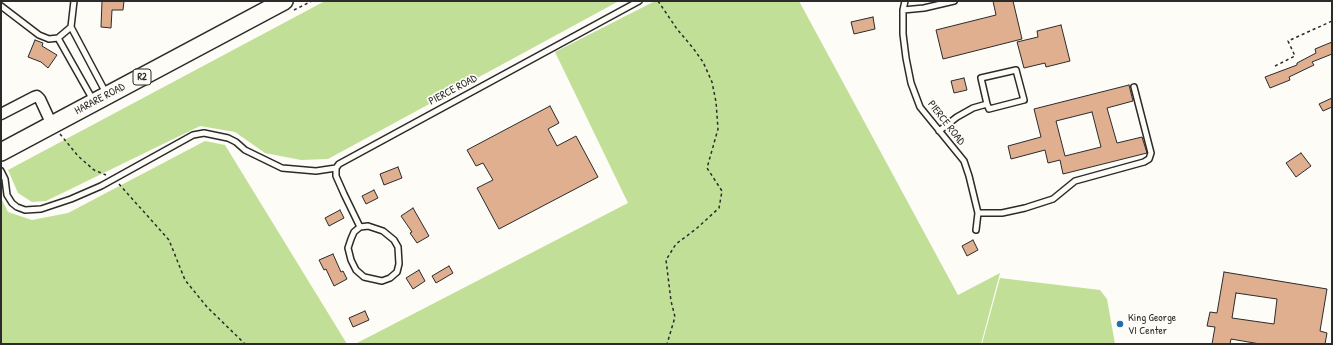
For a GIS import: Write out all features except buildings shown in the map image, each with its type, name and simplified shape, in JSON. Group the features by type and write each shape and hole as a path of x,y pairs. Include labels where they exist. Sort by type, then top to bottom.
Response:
{"highway":[{"name":"HARARE ROAD","path":"1,152 284,1"}],"street":[{"path":"1,114 36,96 40,99 52,125"}],"lane":[{"path":"74,1 71,27 101,99"},
{"name":"PIERCE ROAD","path":"336,168 338,164 639,1"},
{"name":"PIERCE ROAD","path":"905,1 903,10 903,34 911,83 920,107 964,161 978,213 976,230"},
{"path":"903,10 924,8 954,1"},
{"path":"1,6 39,35 49,39 58,38 71,27"},
{"path":"58,38 101,99"},
{"path":"1016,70 1024,100 989,109 987,104 981,78 1016,70"},
{"path":"978,213 1002,213 1025,208 1053,199 1075,181 1144,162 1149,159 1151,153 1134,87"},
{"path":"939,131 957,117 973,108 987,104"},
{"path":"1,171 5,179 7,195 12,203 25,210 42,209 56,205 95,189 193,135 204,132 228,138 236,142 245,150 282,168 316,171 336,168 336,176 360,227"},
{"path":"368,226 376,228 383,231 394,240 398,247 399,264 396,272 390,278 382,281 364,277 356,270 351,260 348,248 354,232 360,227 368,226"}],"path":[{"path":"658,1 677,30 703,62 712,82 716,102 718,129 706,168 722,191 719,208 696,229 676,244 666,260 671,301 675,317 667,344"},
{"path":"1275,66 1295,56 1288,41 1332,21"},
{"path":"52,125 78,156 94,170 114,179 169,240 185,280 207,307 245,344"}],"green space":[{"path":"325,1 619,1 328,159 301,160 265,153 235,132 200,126 46,201 32,202 18,193 8,170"},
{"path":"655,1 799,1 958,295 1000,273 981,344 355,344 628,203 555,52"},
{"path":"205,141 225,145 347,344 1,344 1,198 8,212 32,220 68,213"},
{"path":"1000,278 1100,290 1107,299 1115,344 982,344"}],"place":[{"name":"King George VI Center","path":"1120,324"}]}
